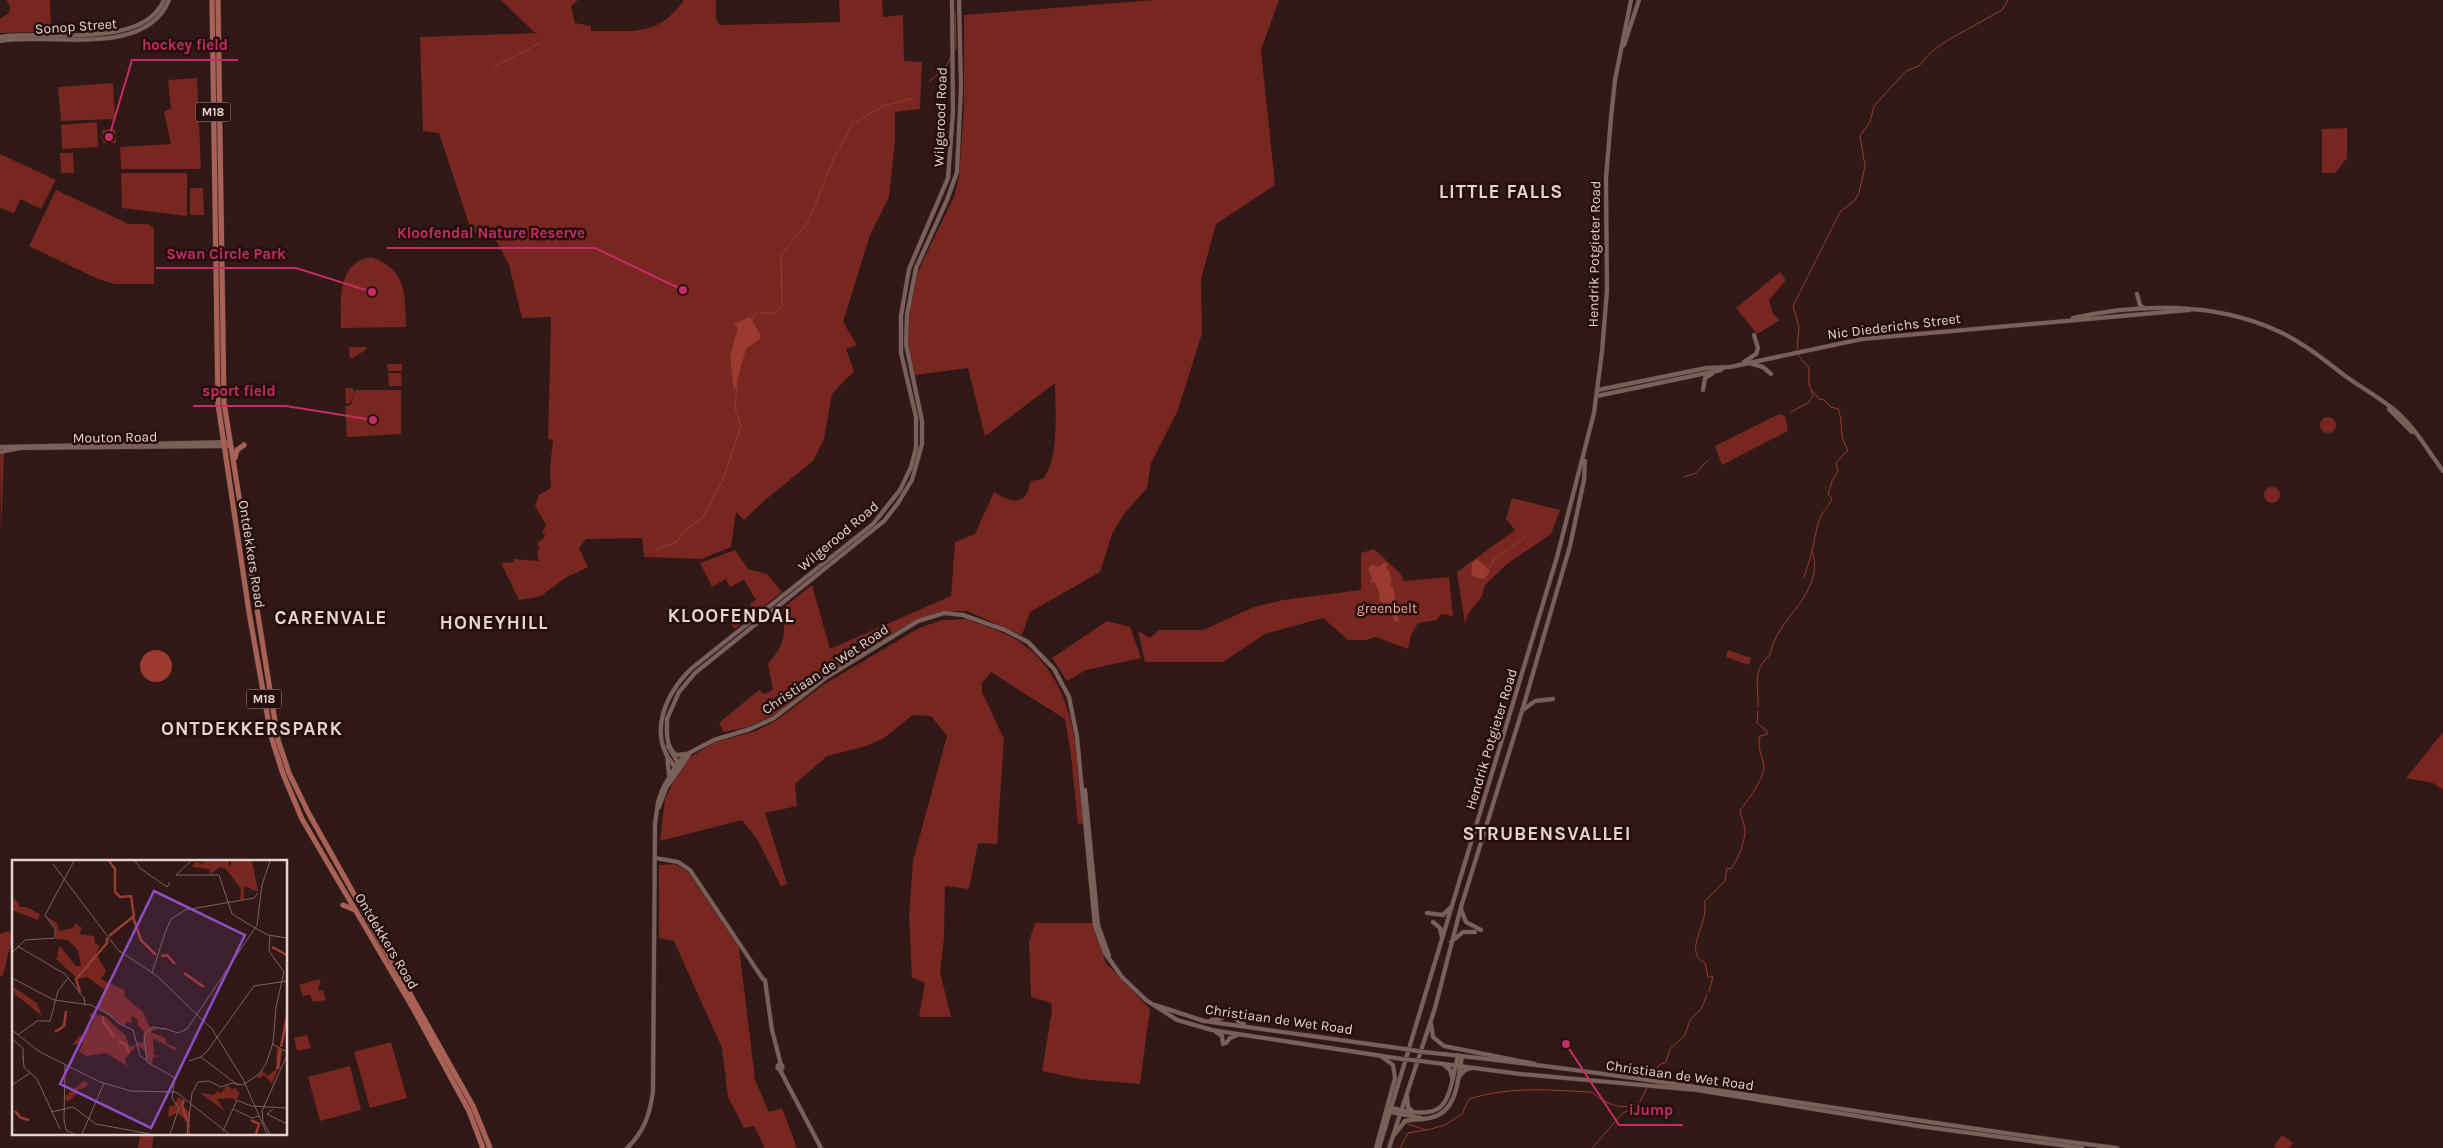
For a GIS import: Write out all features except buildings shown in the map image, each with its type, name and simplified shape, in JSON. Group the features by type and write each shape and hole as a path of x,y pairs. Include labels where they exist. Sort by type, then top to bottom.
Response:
{"main road":[{"name":"Sonop Street","path":"0,41 99,38 147,21 156,13 164,0"},
{"name":"Sonop Street","path":"0,36 95,33 107,35 132,32 154,23 160,17 169,0"},
{"name":"Ontdekkers Road","path":"212,0 218,404 249,612 276,755 302,819 414,1010 465,1102 483,1148"},
{"name":"Ontdekkers Road","path":"218,0 224,403 278,740 283,757 312,820 473,1106 490,1147"},
{"name":"Wilgerood Road","path":"677,767 667,755 661,738 662,715 668,699 682,678 873,524 900,490 911,467 917,442 917,426 901,353 901,316 909,269 948,178 953,95 952,0"},
{"name":"Wilgerood Road","path":"677,767 666,740 668,718 678,692 695,672 876,528 898,503 912,480 921,454 923,434 922,421 908,362 907,315 917,265 947,200 957,172 961,87 959,0"},
{"name":"Hendrik Potgieter Road","path":"1378,1148 1392,1110 1555,567 1586,451 1598,390 1607,290 1606,178 1612,105 1631,0"},
{"name":"Hendrik Potgieter Road","path":"1621,56 1639,0"},
{"path":"95,33 101,26 107,35"},
{"path":"99,38 102,33"},
{"path":"221,158 226,164"},
{"path":"2137,294 2140,305 2147,309"},
{"name":"Nic Diederichs Street","path":"2069,319 2110,312 2147,309 2189,310 2222,312 2278,331 2311,350 2395,412 2416,436 2443,473"},
{"name":"Nic Diederichs Street","path":"1598,390 1862,339 2069,319 2189,310"},
{"path":"1745,363 1756,354 1758,348 1754,335"},
{"path":"1745,363 1763,367 1771,374"},
{"name":"Nic Diederichs Street","path":"1597,396 1718,371 1724,367"},
{"path":"1703,390 1705,378 1718,371"},
{"path":"1656,379 1695,373 1700,375"},
{"name":"Mouton Road","path":"0,452 20,448 223,444"},
{"name":"Mouton Road","path":"0,447 230,444"},
{"path":"235,475 235,454 244,445"},
{"name":"Hendrik Potgieter Road","path":"1389,1148 1435,1008 1461,906 1522,711 1570,546 1584,480 1586,451"},
{"name":"Christiaan de Wet Road","path":"628,1148 646,1122 653,1091 654,858 656,814 660,795 669,778 688,754 714,740 750,729 774,718 827,677 902,630 926,618 951,613 974,618 1016,634 1049,662 1064,685 1073,710 1086,799 1098,924 1113,964 1128,984 1153,1005 1177,1020 1212,1030 1242,1033 1402,1059 1542,1076 1697,1090 1900,1123 2082,1148"},
{"path":"1522,711 1535,701 1552,699"},
{"path":"668,718 667,732 670,748 676,755 688,754"},
{"path":"667,755 670,769 669,778"},
{"name":"Christiaan de Wet Road","path":"656,814 677,767"},
{"path":"654,858 673,860 688,868 764,979 781,1067 821,1148"},
{"path":"343,905 355,910"},
{"path":"1427,913 1443,915 1453,905"},
{"path":"1461,906 1466,922 1481,930"},
{"path":"1433,922 1441,931 1441,945"},
{"path":"1451,943 1461,933 1475,932"},
{"name":"Christiaan de Wet Road","path":"1153,1005 1204,1021 1424,1052 1687,1085 1866,1114 2117,1148"},
{"path":"1435,1008 1431,1029 1433,1037 1440,1045 1527,1061 1547,1068"},
{"path":"1204,1021 1222,1018 1230,1013 1238,1021 1248,1026"},
{"path":"1212,1030 1222,1036 1225,1043 1230,1038 1242,1033"},
{"path":"1366,1053 1390,1061 1396,1074 1378,1148"},
{"path":"1400,1112 1432,1113 1441,1108 1447,1099 1460,1056"},
{"path":"1443,1064 1451,1072 1452,1085"},
{"path":"1391,1140 1404,1122 1439,1115 1449,1107 1455,1094 1458,1066"},
{"path":"1458,1078 1465,1070 1475,1067"},
{"path":"1407,1090 1408,1107 1415,1113"},
{"path":"1392,1110 1425,1118"}],"green space":[{"path":"6,0 50,0 51,32 0,33 0,19 9,13 10,6"},
{"path":"501,0 578,0 571,6 575,23 591,26 591,31 632,31 654,26 664,21 684,0 716,0 716,19 720,25 840,22 839,0 882,0 883,17 903,15 904,61 922,62 920,109 895,112 895,141 889,197 870,235 843,322 857,345 846,349 854,371 832,394 824,439 813,461 765,500 744,520 736,512 731,547 701,559 644,557 642,538 586,539 579,548 588,567 565,578 539,597 519,600 501,563 514,562 514,559 539,561 537,552 540,549 537,543 544,538 545,534 542,533 546,525 535,506 539,495 551,488 550,468 553,440 548,439 551,317 522,318 509,265 497,242 471,230 439,133 423,131 420,37 539,33 534,32"},
{"path":"1154,0 1279,0 1261,50 1275,185 1216,224 1201,279 1202,333 1177,412 1151,463 1147,488 1124,514 1112,534 1100,572 1030,612 1022,635 967,611 941,611 916,621 814,684 782,711 748,727 724,732 719,723 759,690 764,694 773,690 768,664 774,657 783,638 783,608 812,585 830,649 951,596 955,542 975,534 994,492 1011,500 1019,500 1028,492 1031,481 1043,479 1052,459 1056,419 1055,383 985,436 968,368 914,375 907,339 911,297 919,269 954,197 959,177 964,108 964,15"},
{"path":"197,78 201,169 121,169 120,147 171,144 164,112 171,108 168,80"},
{"path":"113,83 115,119 61,121 58,87"},
{"path":"97,122 98,147 62,149 61,125"},
{"path":"2347,128 2347,158 2335,173 2322,173 2322,129"},
{"path":"115,129 116,143 103,143 102,130"},
{"path":"60,153 73,153 74,173 61,173"},
{"path":"0,154 56,180 41,209 20,199 14,213 0,208"},
{"path":"121,173 187,173 187,216 122,208"},
{"path":"190,188 203,188 204,215 190,215"},
{"path":"56,190 129,224 148,224 154,228 154,284 115,284 98,279 29,246"},
{"path":"371,257 383,262 392,269 402,284 406,327 341,328 341,295 346,275 360,261"},
{"path":"1780,272 1786,280 1769,300 1773,314 1780,320 1757,334 1736,308"},
{"path":"349,347 366,347 366,350 350,359"},
{"path":"387,364 402,364 402,371 388,371"},
{"path":"388,373 401,373 402,386 389,386"},
{"path":"345,388 353,388 354,394 350,403 346,404"},
{"path":"355,390 401,390 401,434 347,437 345,406 351,405"},
{"path":"1779,414 1785,416 1788,431 1722,465 1715,446"},
{"path":"2328,417 2334,419 2336,425 2334,431 2328,433 2322,431 2320,425 2322,419"},
{"path":"4,453 1,533 0,455"},
{"path":"2272,487 2278,489 2280,495 2278,501 2272,503 2266,501 2264,495 2266,489"},
{"path":"1512,498 1560,510 1551,534 1507,564 1485,585 1482,596 1468,614 1465,624 1457,572 1515,530 1506,519"},
{"name":"greenbelt","path":"1374,549 1401,574 1404,581 1449,577 1453,616 1441,614 1437,620 1418,623 1411,635 1408,649 1376,637 1366,640 1348,640 1323,618 1265,634 1223,662 1145,662 1138,631 1150,638 1159,630 1203,630 1254,607 1283,600 1361,590 1361,553"},
{"path":"735,550 748,569 767,574 782,592 735,629 730,623 753,611 750,604 756,600 744,580 730,587 726,579 712,587 700,563"},
{"path":"967,619 1001,632 1020,642 1039,659 1054,678 1072,724 1084,823 1078,824 1071,755 1065,719 991,672 982,683 982,692 1004,739 997,844 978,843 969,889 945,886 944,938 940,972 951,1017 919,1017 925,983 912,977 909,915 913,861 947,736 931,716 913,715 884,738 866,746 827,756 795,784 797,806 765,813 787,884 781,886 757,839 742,820 660,841 665,799 678,772 692,756 713,743 756,731 777,720 823,685 919,628 942,620"},
{"path":"1107,621 1130,627 1141,658 1086,670 1067,681 1052,658"},
{"path":"1728,650 1751,658 1749,665 1726,657"},
{"path":"2443,732 2443,790 2433,783 2406,778"},
{"path":"675,864 688,872 739,947 755,1080 769,1112 782,1108 797,1148 765,1148 754,1126 744,1128 728,1097 722,1048 674,941 659,938 659,865"},
{"path":"1035,923 1092,923 1106,963 1150,1009 1140,1084 1080,1079 1042,1071 1052,1011 1051,1003 1031,997 1029,942"},
{"path":"9,931 12,934 12,939 3,975 0,977 0,934"},
{"path":"319,979 321,984 318,986 319,991 323,990 326,1000 313,1002 310,995 303,996 299,985"},
{"path":"307,1035 311,1048 297,1051 294,1038"},
{"path":"391,1042 407,1098 370,1108 354,1052"},
{"path":"350,1066 361,1110 320,1121 308,1077"},
{"path":"2282,1135 2293,1143 2289,1148 2277,1148 2274,1146"},
{"path":"140,1136 154,1136 152,1148 138,1148"}],"shaded area":[{"path":"750,317 760,334 760,339 746,349 734,392 730,356 738,327 733,324"},
{"path":"1477,559 1490,570 1485,579 1477,578 1471,574 1472,563"},
{"path":"1383,563 1388,563 1386,568 1392,581 1390,585 1393,587 1399,622 1395,621 1384,603 1378,600 1380,595 1375,583 1370,582 1372,579 1368,568 1372,564 1378,567"},
{"path":"156,650 168,654 172,666 168,678 156,682 144,678 140,666 144,654"}],"waterway":[{"path":"1797,350 1799,327 1793,306 1840,212 1855,200 1859,193 1865,166 1860,136 1870,122 1874,106 1906,71 1919,66 1931,52 1948,40 2002,10 2008,0"},
{"path":"955,12 956,49"},
{"path":"493,67 542,42"},
{"path":"929,82 947,65 950,59"},
{"path":"753,321 752,317 758,312 773,314 782,306 781,255 808,222 834,158 852,124 883,106 914,98"},
{"path":"1791,412 1808,403 1813,396 1809,384 1809,368 1798,355"},
{"path":"655,550 677,542 684,531 703,517 723,480 741,426 735,407 737,385"},
{"path":"1804,577 1818,523 1832,499 1828,494 1832,481 1838,471 1836,463 1848,450 1843,440 1838,409 1819,399 1812,390"},
{"path":"1684,477 1696,473 1708,460"},
{"path":"1489,568 1496,556 1505,552 1526,536"},
{"path":"1758,707 1757,680 1760,667 1770,655 1781,629 1806,594 1815,568 1813,553"},
{"path":"1709,991 1713,977 1708,977 1705,963 1698,958 1696,944 1704,918 1704,902 1725,881 1727,868 1731,869 1743,844 1745,827 1740,810 1755,789 1764,771 1759,740 1760,736 1767,734 1767,731 1757,723 1758,711"},
{"path":"1651,1079 1659,1065 1666,1062 1670,1049 1685,1035 1690,1020 1701,1009 1707,995"},
{"path":"1407,1124 1427,1130 1445,1125 1462,1114 1469,1099 1500,1092 1530,1090 1591,1092 1608,1103 1627,1106 1640,1102 1647,1088"},
{"path":"1592,1148 1622,1114 1633,1107"},
{"path":"1400,1148 1408,1133 1425,1130"}],"place":[{"name":"hockey field","path":"109,137"},
{"name":"Kloofendal Nature Reserve","path":"683,290"},
{"name":"Swan Circle Park","path":"372,292"},
{"name":"sport field","path":"373,420"},
{"name":"iJump","path":"1566,1044"}],"district":[{"name":"LITTLE FALLS","path":"1501,191"},
{"name":"KLOOFENDAL","path":"731,615"},
{"name":"CARENVALE","path":"331,617"},
{"name":"HONEYHILL","path":"494,622"},
{"name":"ONTDEKKERSPARK","path":"252,728"},
{"name":"STRUBENSVALLEI","path":"1547,833"}]}
